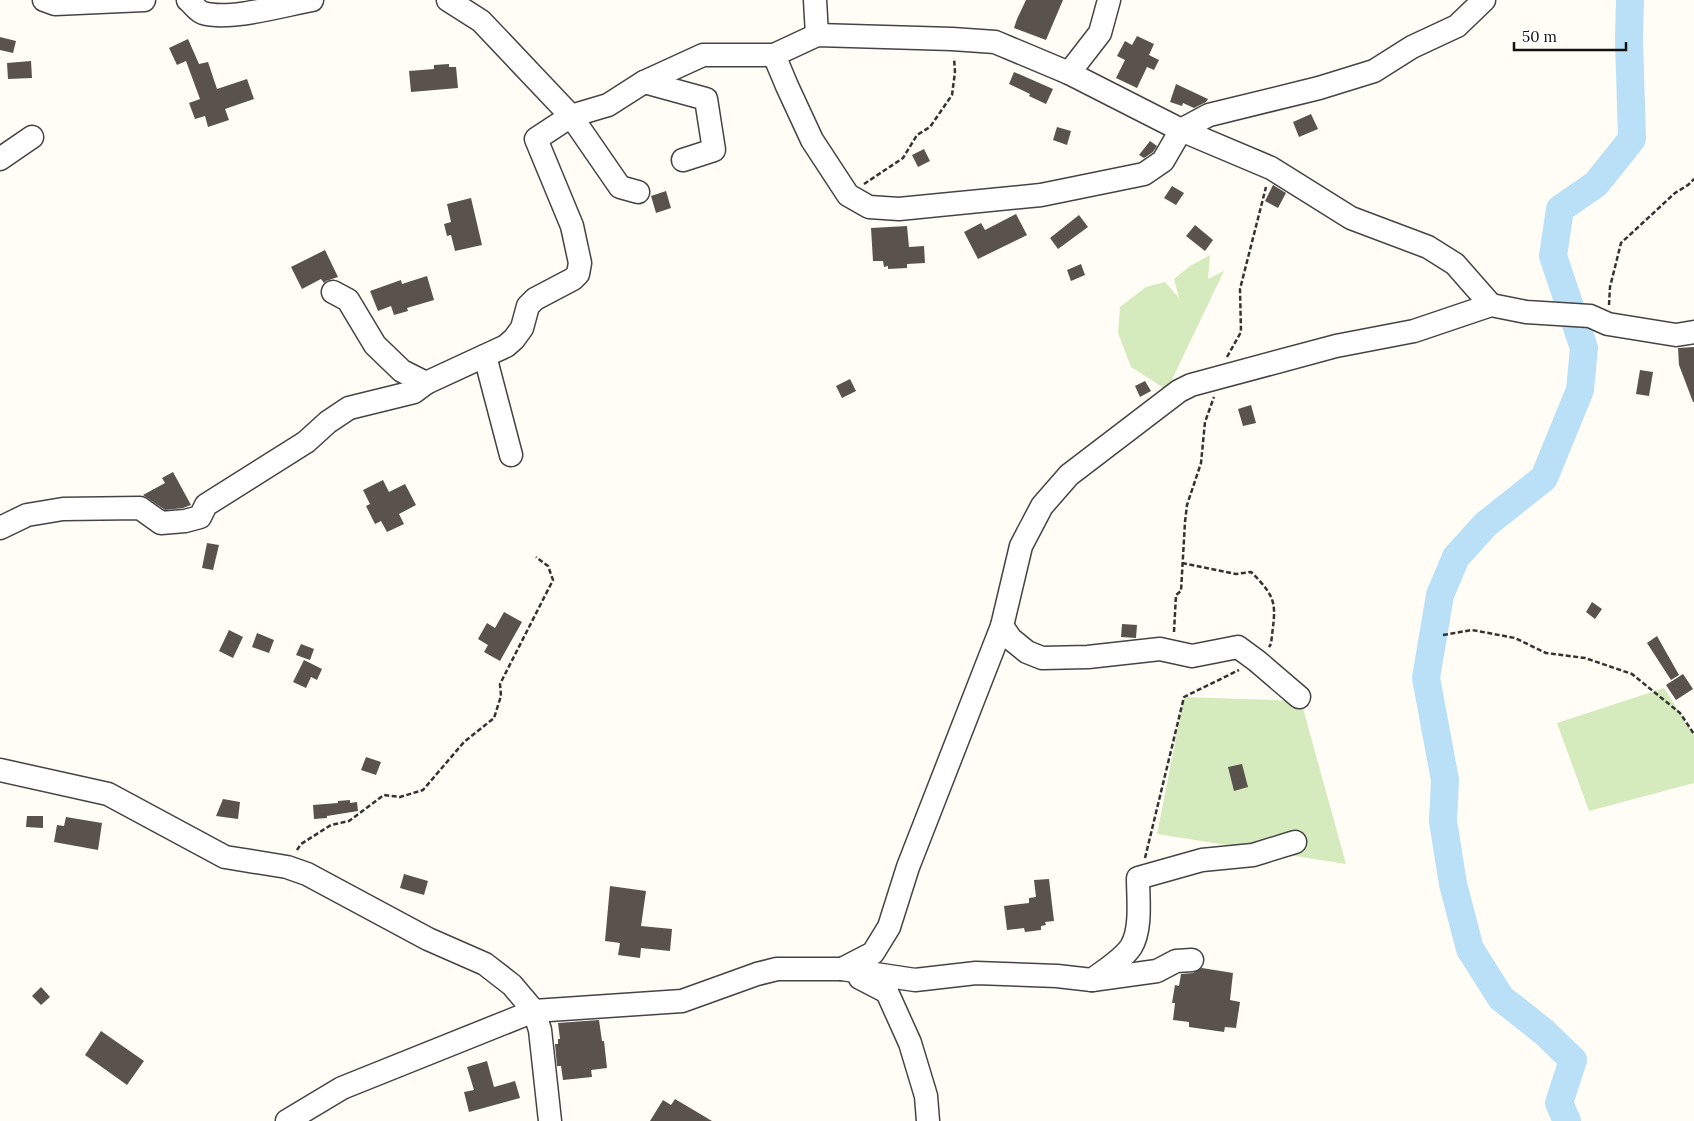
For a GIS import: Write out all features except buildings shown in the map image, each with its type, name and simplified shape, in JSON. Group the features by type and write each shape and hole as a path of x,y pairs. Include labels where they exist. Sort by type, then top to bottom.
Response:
{"street":[{"path":"44,0 54,4 144,0"},
{"path":"188,0 201,12 219,15 242,13 312,0"},
{"path":"448,0 481,21 571,116 620,187 638,192"},
{"path":"815,0 817,35"},
{"path":"1069,73 1100,33 1109,0"},
{"path":"774,55 786,86 812,140 848,194 869,207 898,209 1041,195 1144,174 1163,161 1181,130 1210,115 1319,88 1374,71 1412,47 1457,26 1484,0"},
{"path":"0,528 26,515 63,509 140,508 161,523 185,521 200,517 206,505 306,442 328,422 349,408 414,392 426,383 506,346 514,340 522,328 528,306 534,299 573,279 578,274 580,263 572,226 536,139 571,116 608,105 644,82 704,55 774,55 817,35 996,42 1069,73 1181,130 1271,168 1351,218 1428,247 1455,264 1491,304"},
{"path":"644,82 706,99 714,150 683,160"},
{"path":"0,159 32,137"},
{"path":"333,292 348,300 375,345 402,371 426,383"},
{"path":"842,968 873,952 889,926 908,867 1002,626 1021,546 1042,506 1069,475 1179,391 1191,385 1336,346 1414,331 1491,304 1526,312 1590,316 1608,324 1676,334 1694,332"},
{"path":"485,356 511,455"},
{"path":"1002,626 1010,639 1027,652 1042,658 1088,657 1160,648 1192,656 1238,648 1257,661 1299,698"},
{"path":"0,770 108,794 225,858 287,867 307,874 428,939 484,964 512,986 534,1010 540,1030 550,1121"},
{"path":"1092,980 1112,966 1131,946 1139,921 1138,878 1202,860 1253,854 1295,842"},
{"path":"286,1121 342,1088 534,1010 682,1001 757,974 777,969 842,968 916,980 976,974 1057,976 1092,980 1157,971 1176,961 1192,960"},
{"path":"842,968 887,992 910,1043 926,1096 928,1121"}],"path":[{"path":"848,194 903,158 917,136 930,127 952,95 955,72 952,39"},
{"path":"1171,652 1175,627 1176,595 1181,591 1184,522 1187,505 1201,463 1205,422 1222,378 1224,363 1241,332 1240,289 1271,168"},
{"path":"1608,324 1610,287 1621,244 1675,193 1694,179"},
{"path":"287,867 301,844 331,825 349,822 384,795 400,797 423,790 464,742 494,718 501,696 500,684 553,580 548,566 536,557"},
{"path":"1138,878 1146,856 1184,697 1257,661 1271,644 1275,607 1268,588 1251,572 1236,574 1182,563"},
{"path":"1443,635 1472,630 1515,638 1546,653 1584,658 1632,674 1680,713 1694,734"}],"green space":[{"path":"1210,255 1208,279 1224,271 1167,390 1131,367 1118,333 1120,307 1146,287 1165,282 1179,298 1174,279 1190,266"},
{"path":"1664,688 1694,735 1694,783 1589,811 1557,723"},
{"path":"1184,697 1301,701 1346,864 1157,834"}],"waterway":[{"path":"1567,1121 1559,1103 1573,1060 1544,1032 1501,998 1470,949 1453,884 1443,821 1445,780 1426,678 1440,595 1456,557 1486,524 1544,478 1580,390 1584,348 1553,256 1560,209 1596,184 1632,139 1629,39 1630,0"}]}
